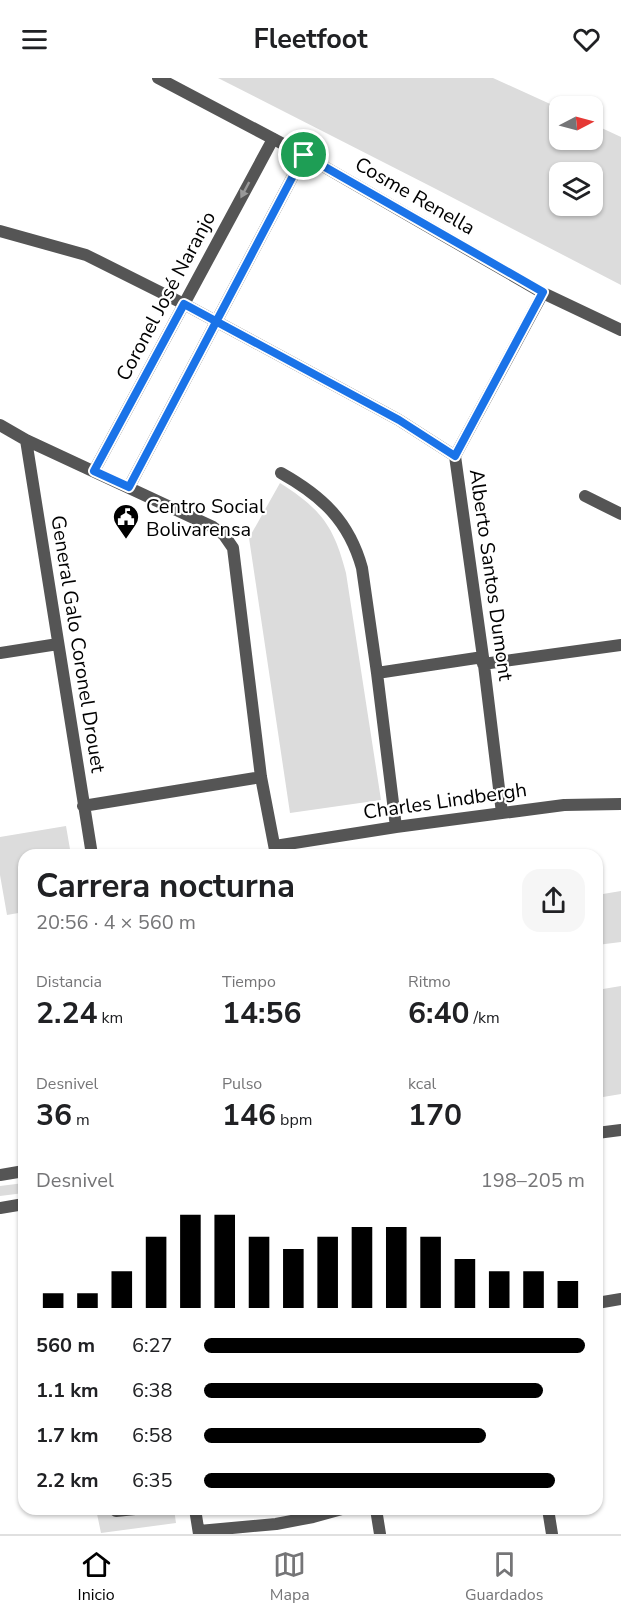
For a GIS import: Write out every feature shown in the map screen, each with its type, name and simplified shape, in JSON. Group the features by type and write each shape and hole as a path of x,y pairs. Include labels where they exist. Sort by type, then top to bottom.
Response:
{"street":[{"name":"Cosme Renella","path":"158,78 304,155 543,292 621,330"},
{"name":"Coronel José Naranjo","path":"94,471 273,139"},
{"path":"129,487 304,155"},
{"path":"0,231 86,255 217,321 399,420 455,456"},
{"name":"Alberto Santos Dumont","path":"502,813 455,456 543,292"},
{"path":"0,425 26,440 213,527 224,535 233,548 261,777 276,849"},
{"path":"0,434 26,440"},
{"name":"General Galo Coronel Drouet","path":"26,440 91,849"},
{"path":"281,473 319,497 336,514 358,552 377,673 396,827"},
{"path":"585,496 621,514"},
{"path":"0,653 58,644"},
{"path":"377,673 621,645"},
{"path":"83,806 261,777"},
{"name":"Charles Lindbergh","path":"286,849 396,827 564,805 621,804"},
{"path":"603,1132 621,1130"},
{"path":"0,1175 18,1172"},
{"path":"0,1208 18,1205"},
{"path":"603,1301 621,1299"},
{"path":"196,1515 199,1532 276,1524 320,1515"},
{"path":"377,1515 380,1534"},
{"path":"549,1515 552,1534"}],"shaded area":[{"path":"218,78 493,78 549,103 549,150 603,150 603,129 621,137 621,285"},
{"path":"280,483 306,501 324,520 341,557 346,573 381,800 290,813 249,538"},
{"path":"66,826 70,849 18,849 18,913 7,915 0,875 0,837"},
{"path":"621,891 621,942 603,944 603,894"},
{"path":"621,986 621,1094 603,1097 603,989"},
{"path":"18,1184 18,1194 0,1196 0,1186"},
{"path":"97,1515 175,1515 176,1523 101,1533"}],"place":[{"name":"Centro Social Bolivarensa","path":"126,540"}],"route":[{"path":"304,155 217,321 129,487 94,471 184,304 217,321 399,420 455,456 543,292 304,155"}]}
